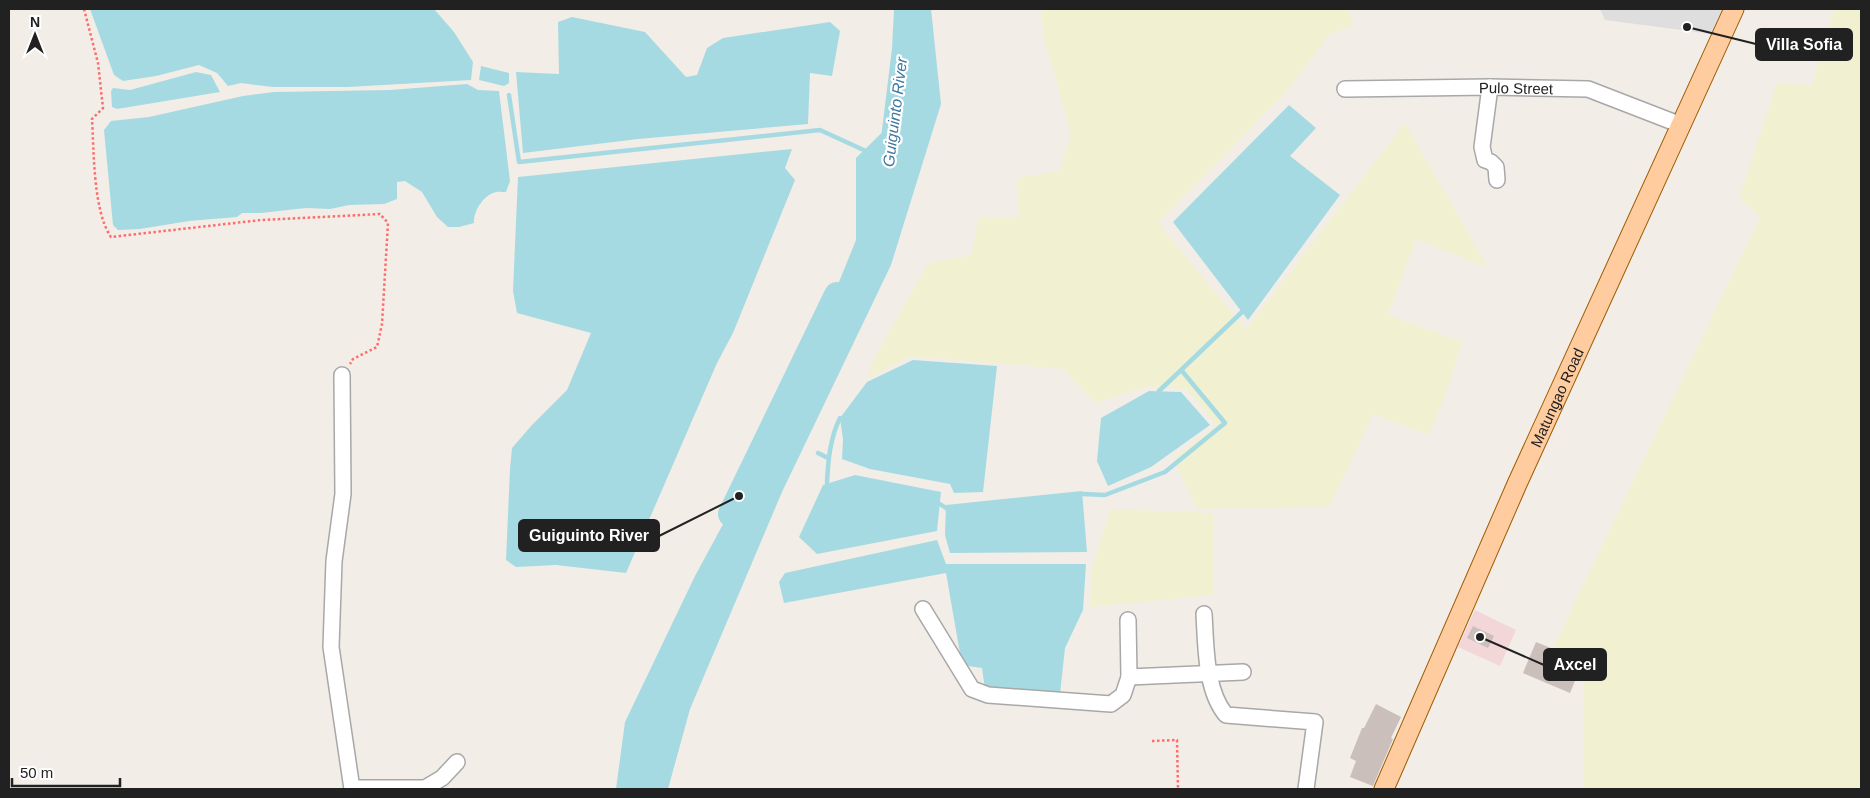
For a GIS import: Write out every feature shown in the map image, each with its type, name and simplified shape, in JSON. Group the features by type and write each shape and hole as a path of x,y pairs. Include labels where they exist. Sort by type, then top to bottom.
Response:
{"main road":[{"name":"Matungao Road","path":"1384,789 1517,484 1734,9"}],"street":[{"path":"1490,88 1482,147 1485,160 1491,162 1496,167 1497,180"},
{"name":"Pulo Street","path":"1345,89 1588,89 1681,125"},
{"path":"342,375 343,494 334,561 331,647 353,789 425,788 442,778 458,762"},
{"path":"923,609 972,689 988,695 1111,704 1123,695 1130,677 1128,620"},
{"path":"1204,614 1208,675 1220,708 1226,715 1315,722 1306,789"},
{"path":"1130,677 1244,672"}],"path":[{"path":"84,9 98,63 103,108 92,119 98,198 105,229 111,237 261,220 330,216 380,214 388,223 382,324 377,347 353,360 342,375"},
{"path":"1152,741 1177,740 1178,789"}],"shaded area":[{"path":"1600,9 1725,9 1712,34 1605,20"},
{"path":"1475,610 1516,630 1500,666 1458,647"}],"green space":[{"path":"1041,9 1349,9 1353,25 1329,35 1286,92 1158,223 1246,329 1405,123 1488,268 1416,239 1388,315 1462,342 1446,393 1429,435 1373,414 1330,506 1197,509 1173,458 1217,425 1187,389 1148,386 1095,403 1063,369 911,356 868,378 873,361 928,263 972,255 978,218 1019,217 1017,178 1060,171 1071,134 1044,38"},
{"path":"1834,9 1861,9 1861,789 1583,789 1584,661 1553,648 1760,217 1739,198 1777,83 1812,86"},
{"path":"1110,509 1213,513 1213,595 1089,607 1092,570"}],"water":[{"path":"90,9 434,9 454,32 473,62 471,80 348,87 273,87 241,83 228,86 217,73 199,65 156,76 123,81 114,75"},
{"path":"895,9 931,9 941,104 891,265 782,492 690,709 668,789 616,789 625,722 695,576 794,393 856,240 856,158 903,112"},
{"path":"572,17 645,32 686,77 697,75 707,48 723,38 830,22 840,31 832,76 810,73 808,124 638,139 523,153 516,72 559,74 558,22"},
{"path":"481,66 509,73 509,83 504,86 479,80"},
{"path":"196,72 211,75 220,92 117,109 112,107 111,91 113,88 130,90"},
{"path":"467,84 478,90 499,91 510,181 506,192 495,192 485,198 475,215 474,223 459,227 448,227 437,217 422,192 405,181 397,182 397,199 384,204 349,205 330,209 306,208 242,213 237,217 189,221 140,229 118,230 113,225 104,130 111,121 149,117 243,96 274,92 390,90"},
{"path":"1289,105 1316,128 1290,156 1340,195 1248,320 1173,222"},
{"path":"792,149 785,168 795,180 733,333 717,363 626,573 556,565 516,567 506,560 512,448 567,390 591,333 517,313 513,291 518,177"},
{"path":"913,360 997,366 983,492 954,493 950,484 870,469 842,459 843,439 840,418 867,382"},
{"path":"1149,391 1181,392 1210,425 1151,467 1108,486 1097,461 1101,418"},
{"path":"855,475 941,492 937,531 817,554 799,537 823,485"},
{"path":"1082,491 1087,552 950,553 945,535 946,505"},
{"path":"937,540 946,564 1086,564 1083,610 1065,648 1060,694 985,689 982,668 962,665 946,573 784,603 779,582 785,573"}],"building":[{"path":"1473,626 1494,636 1488,648 1467,638"},
{"path":"1536,642 1583,661 1570,693 1523,673"},
{"path":"1376,704 1401,717 1373,786 1350,777 1356,761 1350,758 1362,728 1364,728"}],"waterway":[{"name":"Guiguinto River","path":"892,155 905,49 907,9"},
{"path":"509,95 519,162 820,130 868,152"},
{"name":"Guiguinto River","path":"731,514 837,295"},
{"path":"1159,391 1242,312"},
{"path":"1083,494 1105,495 1165,472 1225,423 1182,371"},
{"path":"827,483 832,442 840,418"},
{"path":"818,453 828,458"},
{"path":"940,504 946,508"}],"place":[{"name":"Villa Sofia","path":"1687,27"},
{"name":"Guiguinto River","path":"739,496"},
{"name":"Axcel","path":"1480,637"}]}
